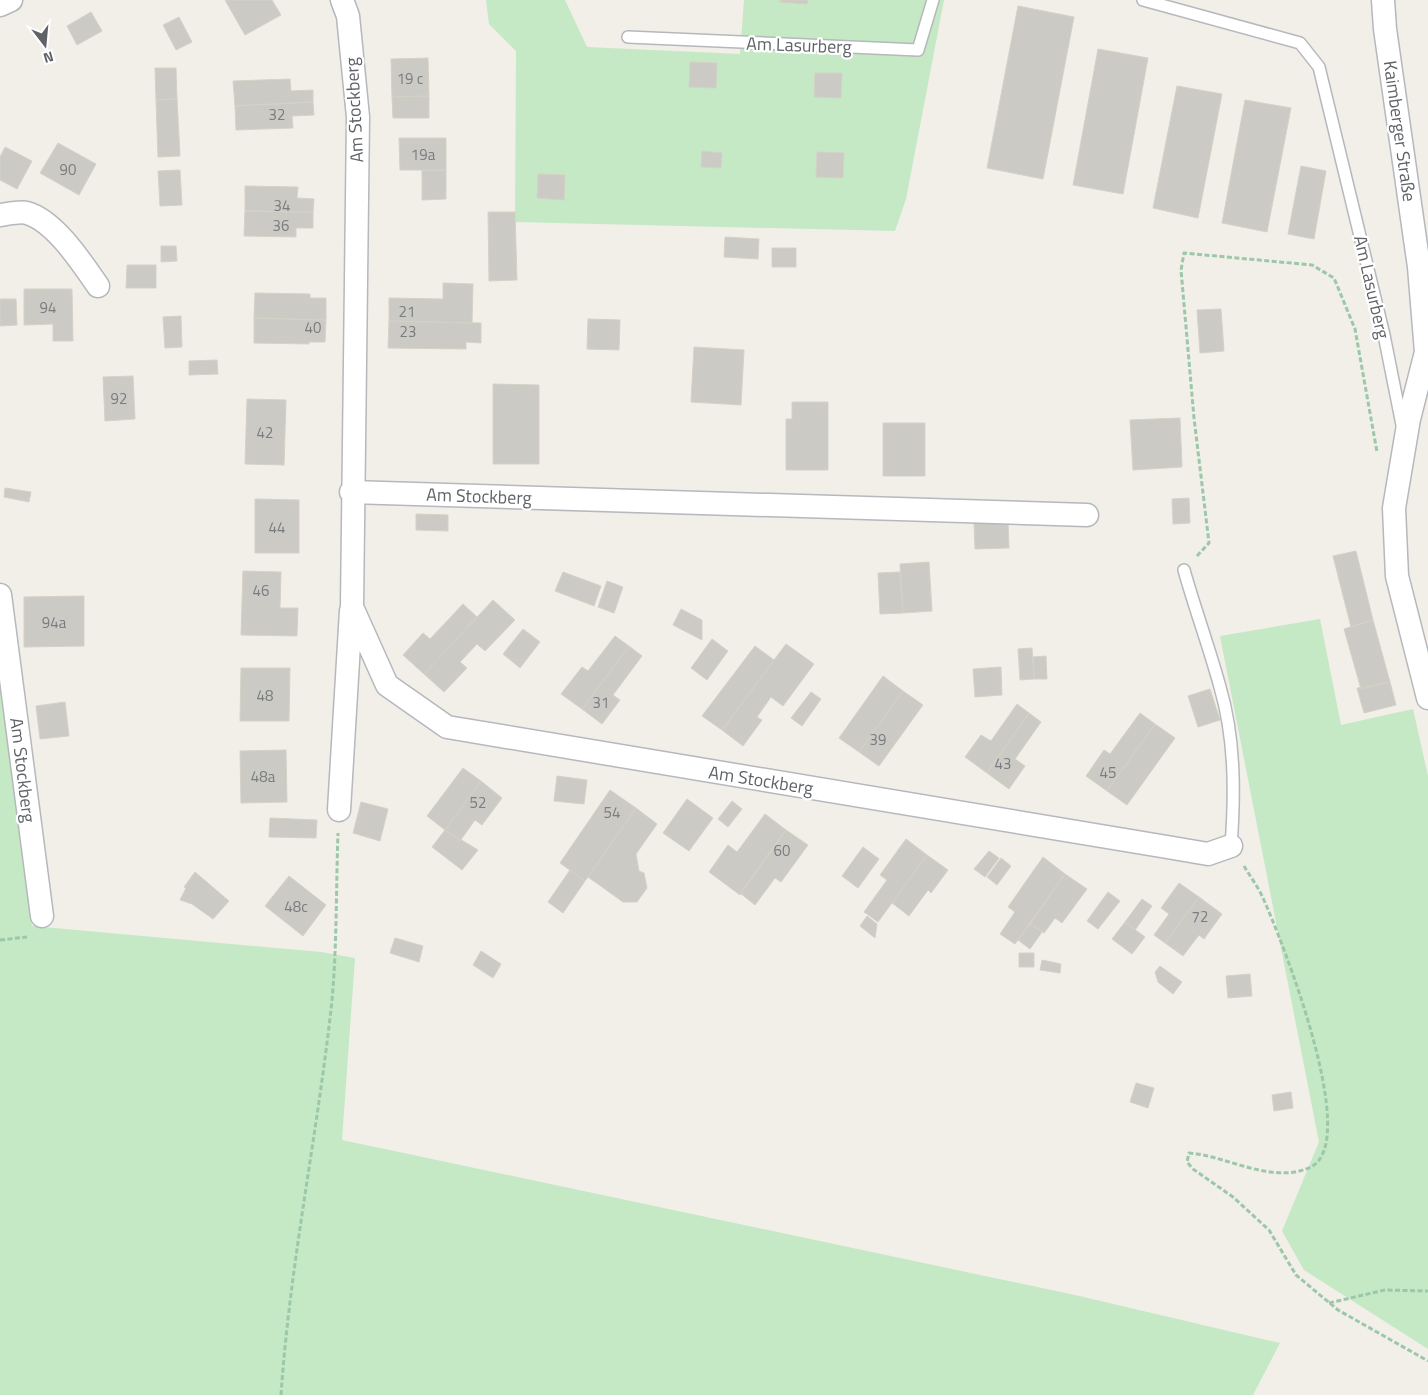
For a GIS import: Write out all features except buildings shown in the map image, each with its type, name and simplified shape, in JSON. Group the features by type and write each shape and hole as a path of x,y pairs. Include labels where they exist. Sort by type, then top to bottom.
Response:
{"street":[{"path":"0,5 11,0"},
{"name":"Am Stockberg","path":"339,810 352,608 351,492 358,117 348,16 342,0"},
{"name":"Kaimberger Straße","path":"1383,0 1385,28 1420,267 1426,352 1406,438"},
{"path":"0,215 27,213 47,225 75,254 98,286"},
{"name":"Am Lasurberg","path":"1406,438 1394,508 1397,576 1428,698"},
{"name":"Am Stockberg","path":"351,492 1087,515"},
{"name":"Am Stockberg","path":"0,595 42,916"},
{"name":"Am Stockberg","path":"352,608 387,685 447,727 1167,848 1208,854 1231,846"}],"lane":[{"name":"Am Lasurberg","path":"628,37 918,50 933,0"},
{"name":"Am Lasurberg","path":"1143,0 1300,43 1319,67 1384,335 1406,438"},
{"path":"1184,570 1220,688 1231,749 1234,799 1231,846"}],"path":[{"path":"1184,570 1209,543 1194,418 1181,270 1184,253 1312,265 1334,278 1355,329 1379,461"},
{"path":"281,1395 286,1323 309,1176 332,998 339,810"},
{"path":"1231,846 1262,896 1289,958 1307,1012 1329,1116 1324,1153 1313,1166 1297,1172 1271,1172 1203,1154 1189,1153 1187,1162 1193,1169 1233,1197 1268,1230 1296,1275 1329,1303 1428,1361"},
{"path":"1329,1303 1384,1290 1428,1291"}],"green space":[{"path":"486,0 565,0 587,47 740,54 744,0 944,0 906,199 895,231 515,222 516,51 489,24"},
{"path":"1320,619 1341,725 1413,709 1428,776 1428,1349 1304,1270 1282,1231 1319,1142 1220,636"},
{"path":"0,677 32,926 321,952 355,958 342,1140 1075,1295 1280,1343 1253,1395 0,1395"}]}
